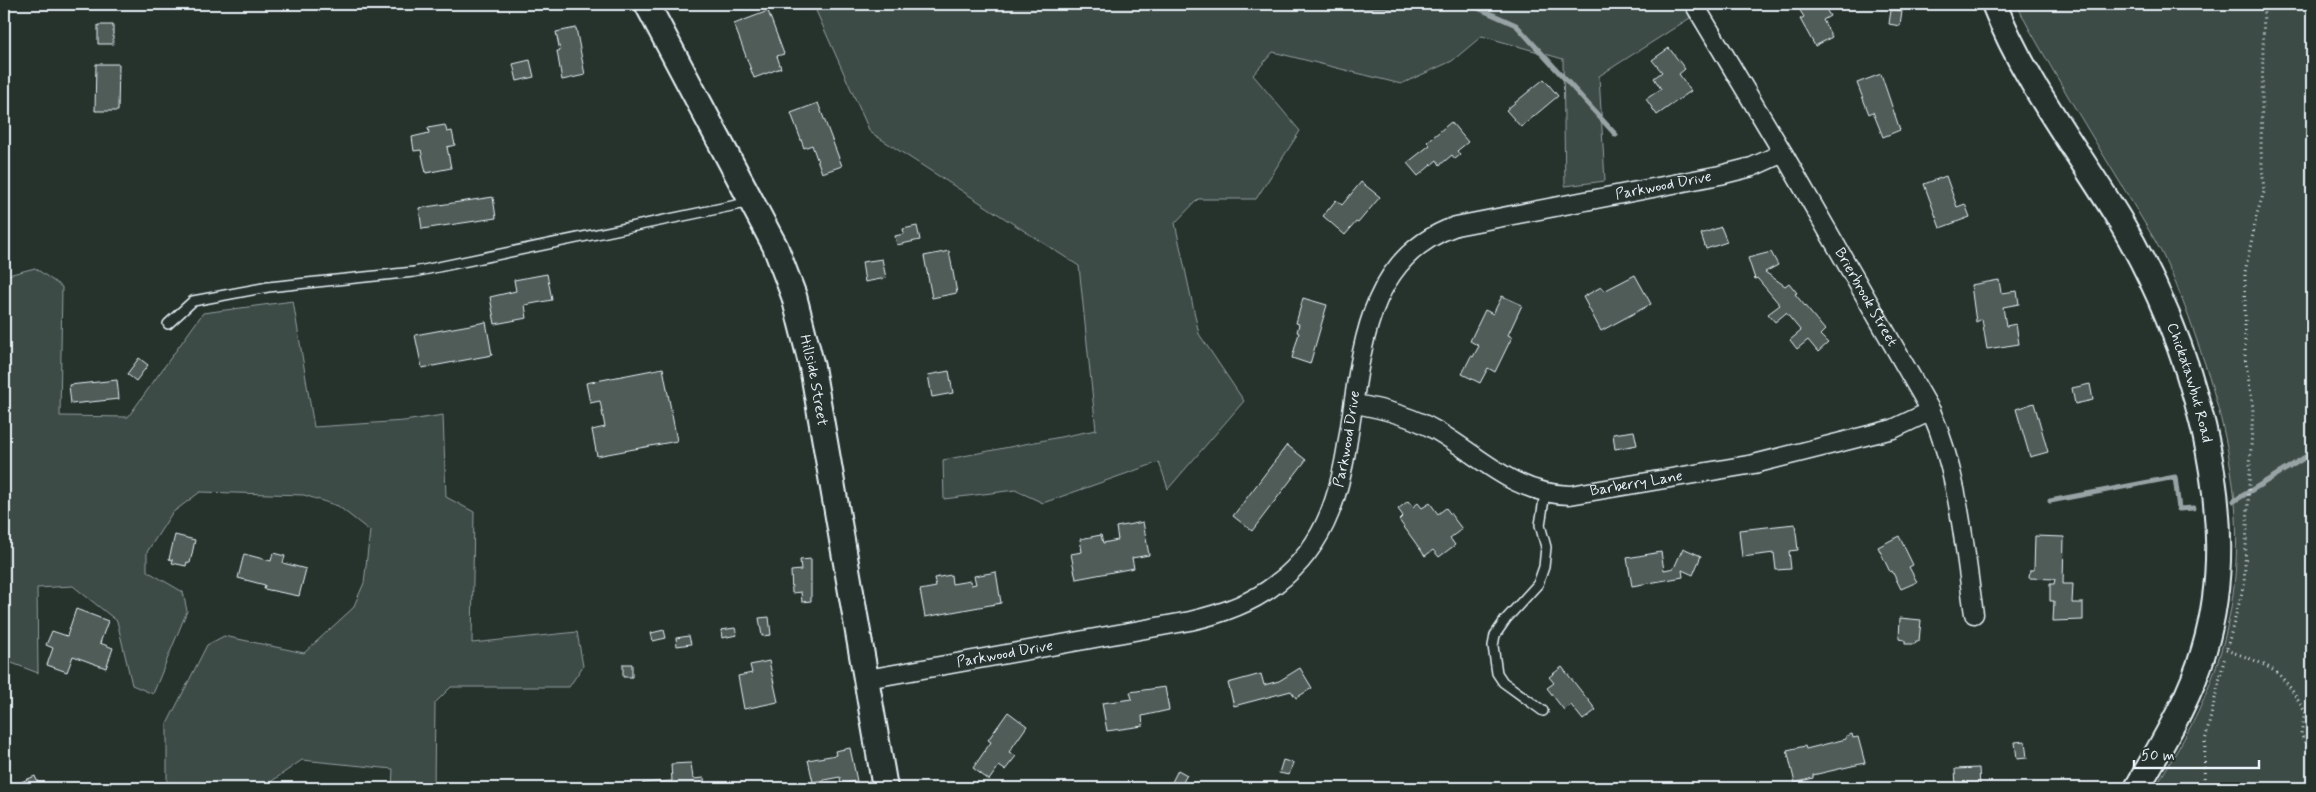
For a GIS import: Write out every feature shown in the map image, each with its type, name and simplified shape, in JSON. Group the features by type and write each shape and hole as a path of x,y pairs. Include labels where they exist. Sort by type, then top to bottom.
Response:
{"main road":[{"name":"Hillside Street","path":"647,4 775,246 788,277 812,367 885,788"},
{"name":"Chickatawbut Road","path":"1994,4 2028,75 2120,221 2152,282 2174,331 2189,377 2209,459 2219,540 2217,588 2210,625 2201,661 2187,697 2137,788"}],"street":[{"name":"Brierbrook Street","path":"1694,4 1783,153 1931,411 1944,442 1953,473 1974,614"},
{"name":"Parkwood Drive","path":"866,679 1190,621 1228,610 1261,595 1276,585 1298,564 1325,525 1340,481 1367,328 1375,303 1388,278 1398,266 1429,238 1442,231 1471,223 1736,172 1783,153"},
{"name":"Barberry Lane","path":"1354,404 1381,408 1408,417 1439,432 1512,480 1545,493 1582,494 1754,464 1886,431 1907,424 1931,411"}],"lane":[{"path":"168,324 193,300 268,287 414,272 752,202"},
{"path":"1543,711 1503,682 1497,673 1493,646 1495,635 1538,584 1544,566 1546,547 1540,525 1545,493"}],"path":[{"path":"2204,788 2206,741 2226,650 2244,585 2253,408 2245,357 2245,272 2257,214 2264,192 2261,149 2264,4"},
{"path":"2226,650 2249,658 2277,673 2292,691 2305,712 2301,734 2312,757"}],"shaded area":[{"path":"813,4 1684,4 1690,18 1599,76 1605,181 1565,186 1563,59 1482,36 1452,61 1401,84 1273,52 1253,75 1300,131 1256,199 1198,199 1175,223 1199,334 1244,401 1168,489 1159,462 1043,503 1015,490 944,499 943,460 1096,430 1079,266 870,132"},
{"path":"2017,4 2312,4 2312,788 2155,788 2204,699 2222,646 2231,606 2236,566 2236,527 2233,487 2227,448 2206,367 2169,268 2153,237 2056,76"},
{"path":"35,268 62,287 60,416 128,417 203,313 293,301 314,427 404,421 443,415 446,497 474,512 472,643 577,632 583,666 569,687 451,687 435,703 434,788 392,788 393,769 302,760 262,788 167,788 167,724 207,645 224,636 304,653 353,608 364,583 370,531 338,506 304,495 200,492 172,513 147,552 147,571 183,592 187,611 153,694 132,685 117,621 73,586 37,588 38,673 4,660 4,276"}],"building":[{"path":"1796,4 1823,4 1830,16 1823,20 1832,37 1815,46 1800,19 1804,17"},
{"path":"1891,10 1902,11 1900,26 1889,24"},
{"path":"768,11 784,54 777,56 781,68 754,78 734,24"},
{"path":"98,25 113,25 113,44 98,44"},
{"path":"576,28 585,75 562,80 557,51 560,51 556,32"},
{"path":"1669,48 1685,69 1679,74 1691,91 1657,115 1646,99 1661,89 1654,78 1662,72 1652,60"},
{"path":"530,60 534,77 517,81 513,64"},
{"path":"96,64 119,64 118,111 95,111"},
{"path":"1881,74 1900,130 1883,137 1873,112 1869,114 1857,83"},
{"path":"1544,79 1558,96 1521,127 1506,110"},
{"path":"818,103 842,166 822,173 812,145 804,148 791,113"},
{"path":"1451,122 1468,142 1457,151 1460,155 1455,159 1452,155 1440,165 1437,160 1418,176 1407,163 1430,145 1427,142"},
{"path":"445,125 447,132 452,131 455,145 447,147 451,168 426,173 421,150 414,151 412,137 429,133 428,128"},
{"path":"1946,176 1957,207 1965,204 1970,217 1940,228 1924,184"},
{"path":"1361,182 1380,197 1345,235 1323,216 1336,200 1342,205"},
{"path":"493,197 496,218 422,229 419,208"},
{"path":"917,226 920,240 897,245 895,236 904,234 903,229"},
{"path":"1721,227 1727,242 1706,249 1701,234"},
{"path":"949,251 957,293 932,298 924,256"},
{"path":"1771,252 1778,265 1765,272 1785,286 1789,283 1797,293 1795,294 1825,330 1820,335 1828,343 1818,352 1808,340 1797,349 1790,340 1801,331 1786,313 1775,322 1768,314 1780,305 1757,278 1755,279 1748,258"},
{"path":"882,259 886,278 865,282 862,262"},
{"path":"547,274 552,300 525,305 527,318 495,324 490,297 516,291 514,280"},
{"path":"1635,275 1651,304 1601,331 1583,297 1601,287 1604,291"},
{"path":"1999,280 2001,293 2017,291 2019,304 2003,307 2006,326 2016,324 2019,344 1987,349 1982,319 1976,322 1971,285"},
{"path":"1502,296 1522,305 1508,335 1512,337 1495,372 1488,368 1480,383 1462,374 1471,356 1473,357 1479,346 1470,341 1485,310 1493,314"},
{"path":"1303,298 1327,305 1310,364 1292,358 1299,333 1297,332 1299,324 1296,323"},
{"path":"486,322 492,355 422,368 415,335"},
{"path":"139,358 148,365 136,381 127,374"},
{"path":"663,368 677,441 597,456 592,430 605,427 600,401 590,403 586,383"},
{"path":"949,371 953,393 932,397 928,375"},
{"path":"117,380 119,399 71,404 69,385"},
{"path":"2090,384 2093,400 2075,404 2072,388"},
{"path":"2034,403 2048,452 2030,457 2016,409"},
{"path":"1634,431 1637,445 1615,449 1613,434"},
{"path":"1287,445 1306,460 1252,531 1233,516"},
{"path":"1408,501 1413,507 1418,503 1422,508 1430,503 1438,514 1446,508 1462,529 1450,538 1455,545 1439,557 1433,550 1425,556 1399,520 1403,516 1398,509"},
{"path":"1143,522 1149,555 1132,558 1134,568 1076,579 1071,554 1082,552 1080,539 1101,535 1103,543 1118,540 1116,527"},
{"path":"1795,524 1798,550 1789,551 1791,569 1776,570 1774,553 1742,557 1739,530"},
{"path":"175,535 195,540 190,563 187,562 186,566 172,563 173,560 169,559"},
{"path":"1899,536 1913,565 1909,567 1917,582 1901,589 1878,547"},
{"path":"2035,536 2064,537 2063,584 2073,584 2072,603 2083,603 2083,620 2053,621 2054,601 2050,601 2050,584 2054,584 2055,579 2029,578 2030,570 2034,570"},
{"path":"1683,548 1701,556 1693,575 1682,570 1683,577 1632,586 1627,558 1661,552 1664,570 1674,568"},
{"path":"273,553 285,556 283,563 306,569 299,596 264,589 265,585 238,578 244,554 271,561"},
{"path":"811,559 811,601 802,602 801,592 792,593 791,571 801,570 800,560"},
{"path":"996,572 1001,603 925,617 920,590 936,587 934,578 951,575 952,584 970,581 971,585 976,584 974,576"},
{"path":"76,609 108,621 100,643 113,648 106,668 73,656 67,672 47,665 53,648 46,645 52,631 67,636"},
{"path":"769,617 771,635 762,636 759,618"},
{"path":"1900,618 1921,620 1919,641 1916,641 1915,644 1905,644 1905,640 1899,639"},
{"path":"735,628 737,635 722,638 721,630"},
{"path":"664,630 666,638 653,641 651,633"},
{"path":"689,636 691,644 677,646 676,638"},
{"path":"769,661 778,702 744,709 738,676 752,673 750,665"},
{"path":"623,664 632,664 632,677 623,677"},
{"path":"1562,667 1596,710 1583,720 1571,705 1564,710 1547,688 1554,683 1549,677"},
{"path":"1300,668 1312,688 1296,698 1291,691 1234,706 1228,683 1261,674 1264,685 1279,681"},
{"path":"1165,687 1169,710 1142,716 1143,726 1107,731 1102,703 1132,699 1130,692"},
{"path":"1008,712 1027,726 1009,752 1016,756 1005,770 999,766 989,780 973,768 991,742 988,740"},
{"path":"1852,734 1853,738 1858,737 1865,763 1813,775 1813,778 1795,783 1787,750 1805,746 1806,749 1846,739 1846,736"},
{"path":"2025,741 2027,758 2017,759 2015,742"},
{"path":"850,748 857,781 841,784 840,777 813,782 808,760 836,755 835,751"},
{"path":"1283,760 1293,763 1289,775 1279,773"},
{"path":"691,763 693,779 704,778 705,788 643,788 643,783 672,781 671,764"},
{"path":"1979,768 1980,788 1956,788 1955,769"},
{"path":"1178,770 1187,775 1180,787 1172,782"},
{"path":"35,776 40,788 24,788 21,782"}],"waterway":[{"path":"1328,4 1334,7 1471,5 1516,25 1616,135"},
{"path":"2234,501 2312,453"},
{"path":"2050,501 2175,477 2179,509 2193,508"}]}
